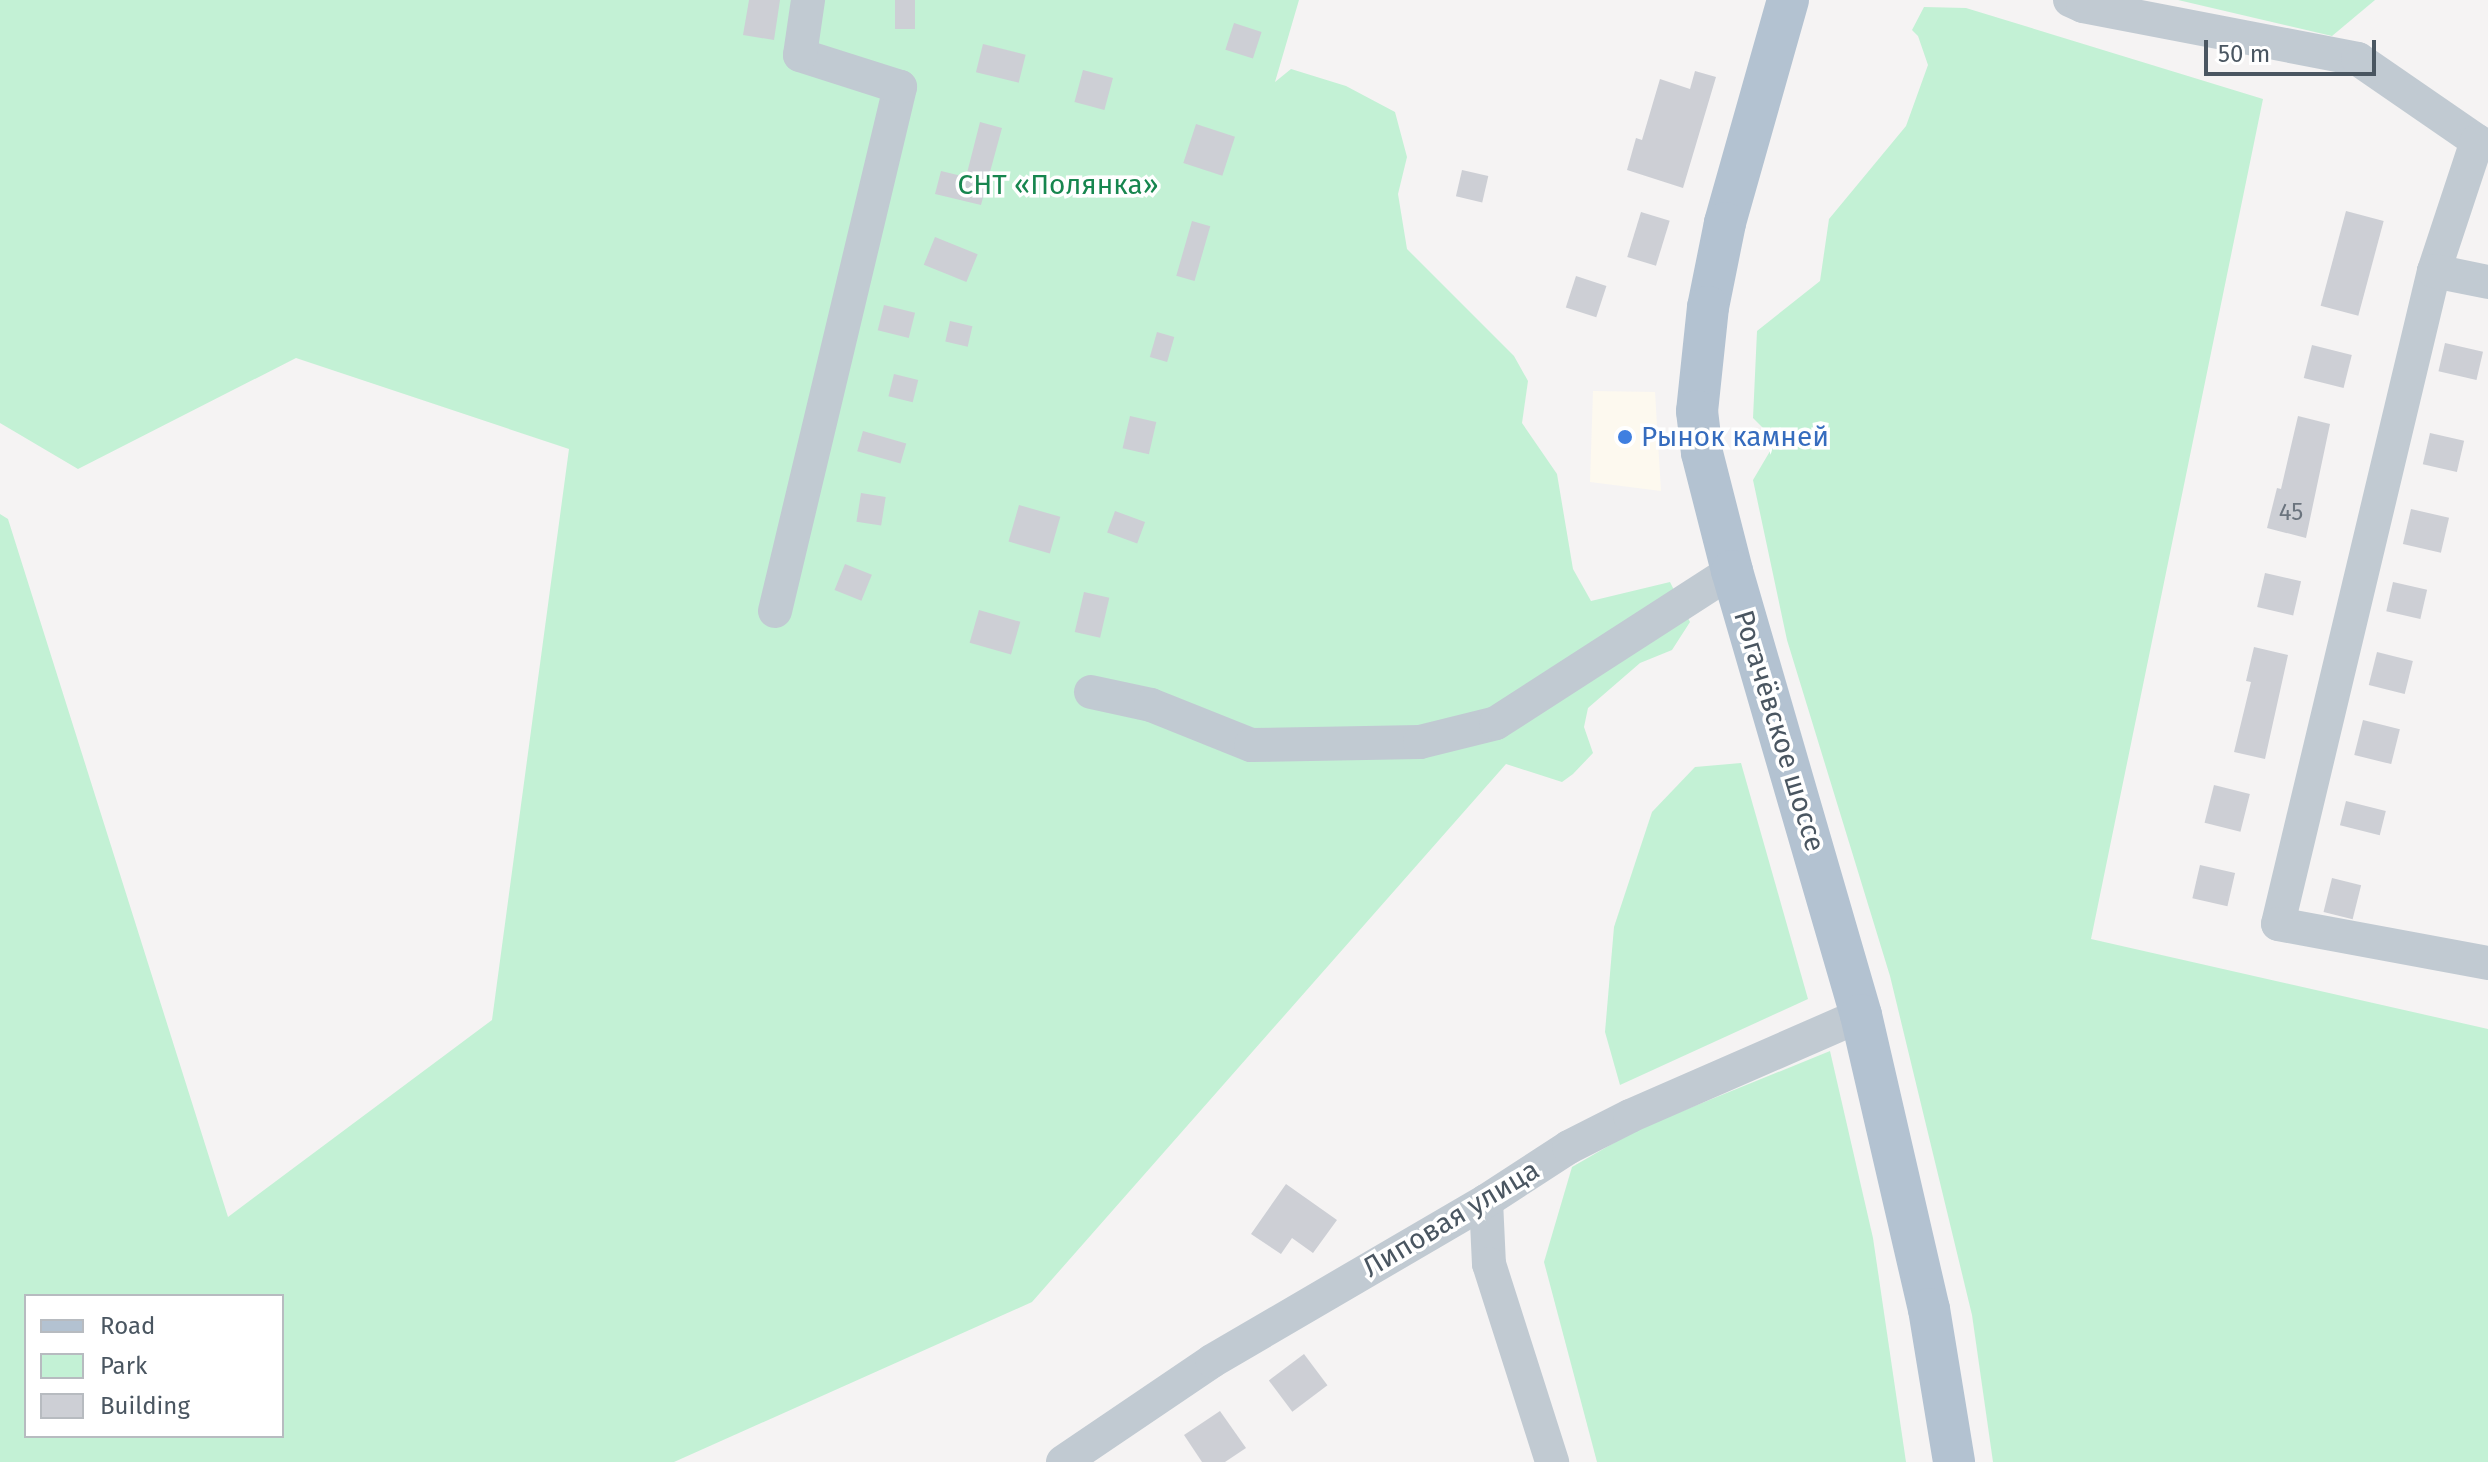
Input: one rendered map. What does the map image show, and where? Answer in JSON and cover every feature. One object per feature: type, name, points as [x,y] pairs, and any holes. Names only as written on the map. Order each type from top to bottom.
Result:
[{"type":"main road","name":"Рогачёвское шоссе","points":[[1788,0],[1725,223],[1700,366],[1697,411],[1702,453],[1732,571],[1861,1015],[1929,1309],[1954,1462]]},
{"type":"street","points":[[775,611],[900,87],[800,55],[808,0]]},
{"type":"street","points":[[2070,0],[2083,6],[2358,59],[2477,141],[2434,271],[2278,924],[2488,963]]},
{"type":"street","points":[[2434,271],[2488,282]]},
{"type":"street","points":[[1091,692],[1151,705],[1251,745],[1420,742],[1496,723],[1732,571]]},
{"type":"street","name":"Липовая улица","points":[[1063,1462],[1212,1361],[1486,1201],[1569,1147],[1630,1116],[1861,1015]]},
{"type":"street","points":[[1486,1201],[1489,1264],[1552,1462]]},
{"type":"shaded area","name":"Рынок камней","points":[[1593,391],[1655,392],[1661,491],[1590,482]]},
{"type":"green space","name":"СНТ «Полянка»","points":[[0,0],[1299,0],[1275,82],[1291,69],[1346,86],[1395,112],[1407,157],[1398,194],[1407,249],[1514,356],[1528,381],[1522,423],[1557,474],[1573,569],[1591,601],[1670,582],[1690,622],[1672,650],[1640,663],[1588,708],[1584,727],[1593,753],[1573,774],[1562,782],[1506,764],[1032,1302],[674,1462],[0,1462],[0,514],[8,519],[228,1217],[492,1020],[569,449],[296,358],[78,469],[0,423]]},
{"type":"green space","points":[[2178,0],[2375,0],[2332,36]]},
{"type":"green space","points":[[1924,7],[1966,8],[2263,99],[2091,939],[2488,1029],[2488,1462],[1993,1462],[1972,1315],[1890,976],[1787,640],[1753,480],[1776,441],[1753,418],[1757,331],[1820,281],[1829,219],[1906,126],[1928,65],[1918,36],[1912,30]]},
{"type":"green space","points":[[1741,763],[1808,999],[1620,1085],[1605,1032],[1614,927],[1652,812],[1695,767]]},
{"type":"green space","points":[[1830,1051],[1873,1238],[1906,1462],[1597,1462],[1544,1262],[1572,1167],[1638,1129]]},
{"type":"building","points":[[749,0],[780,0],[774,40],[743,35]]},
{"type":"building","points":[[895,0],[915,0],[915,29],[895,29]]},
{"type":"building","points":[[1234,23],[1262,32],[1253,59],[1225,50]]},
{"type":"building","points":[[983,44],[1026,55],[1019,83],[976,72]]},
{"type":"building","points":[[1083,70],[1113,78],[1104,110],[1074,102]]},
{"type":"building","points":[[1695,71],[1716,77],[1683,188],[1627,170],[1636,138],[1642,140],[1660,79],[1690,89]]},
{"type":"building","points":[[980,122],[1002,128],[981,205],[935,194],[941,171],[966,177]]},
{"type":"building","points":[[1196,124],[1235,137],[1222,176],[1183,163]]},
{"type":"building","points":[[1462,170],[1488,176],[1482,202],[1456,196]]},
{"type":"building","points":[[2346,211],[2384,221],[2358,316],[2321,306]]},
{"type":"building","points":[[1641,212],[1670,221],[1656,266],[1627,257]]},
{"type":"building","points":[[1192,221],[1210,226],[1195,281],[1176,276]]},
{"type":"building","points":[[935,237],[978,254],[966,282],[924,265]]},
{"type":"building","points":[[1576,276],[1606,286],[1596,317],[1566,307]]},
{"type":"building","points":[[884,305],[915,313],[909,338],[878,330]]},
{"type":"building","points":[[950,321],[972,326],[968,347],[945,341]]},
{"type":"building","points":[[1157,332],[1174,337],[1167,362],[1150,357]]},
{"type":"building","points":[[2445,343],[2483,352],[2476,380],[2438,371]]},
{"type":"building","points":[[2312,345],[2352,355],[2344,388],[2304,378]]},
{"type":"building","points":[[894,374],[918,380],[913,402],[888,396]]},
{"type":"building","points":[[1130,416],[1156,422],[1149,454],[1123,448]]},
{"type":"building","points":[[2298,416],[2330,424],[2306,538],[2267,528],[2277,488],[2281,489]]},
{"type":"building","points":[[863,431],[906,443],[900,464],[857,451]]},
{"type":"building","points":[[2430,433],[2464,441],[2457,472],[2423,464]]},
{"type":"building","points":[[861,493],[886,497],[881,526],[856,522]]},
{"type":"building","points":[[1019,505],[1060,517],[1050,553],[1009,542]]},
{"type":"building","points":[[2411,509],[2449,518],[2441,553],[2403,544]]},
{"type":"building","points":[[1115,511],[1145,522],[1137,544],[1107,533]]},
{"type":"building","points":[[845,564],[872,575],[861,601],[835,590]]},
{"type":"building","points":[[2265,573],[2301,581],[2293,615],[2257,607]]},
{"type":"building","points":[[2393,582],[2427,590],[2420,619],[2386,611]]},
{"type":"building","points":[[1084,592],[1109,598],[1100,638],[1075,632]]},
{"type":"building","points":[[979,610],[1020,622],[1011,655],[970,643]]},
{"type":"building","points":[[2254,647],[2288,655],[2265,759],[2234,752],[2251,682],[2246,681]]},
{"type":"building","points":[[2377,652],[2413,661],[2405,694],[2369,685]]},
{"type":"building","points":[[2363,720],[2400,729],[2391,764],[2354,755]]},
{"type":"building","points":[[2214,785],[2250,794],[2240,832],[2205,823]]},
{"type":"building","points":[[2346,801],[2386,811],[2380,835],[2340,825]]},
{"type":"building","points":[[2200,865],[2235,873],[2227,906],[2192,898]]},
{"type":"building","points":[[2332,878],[2361,885],[2353,919],[2324,912]]},
{"type":"building","points":[[1286,1184],[1337,1220],[1313,1253],[1292,1238],[1281,1254],[1251,1234]]},
{"type":"building","points":[[1304,1354],[1327,1385],[1292,1412],[1269,1380]]},
{"type":"building","points":[[1220,1411],[1246,1448],[1225,1462],[1202,1462],[1184,1435]]},
{"type":"place","name":"Рынок камней","points":[[1625,437]]}]
